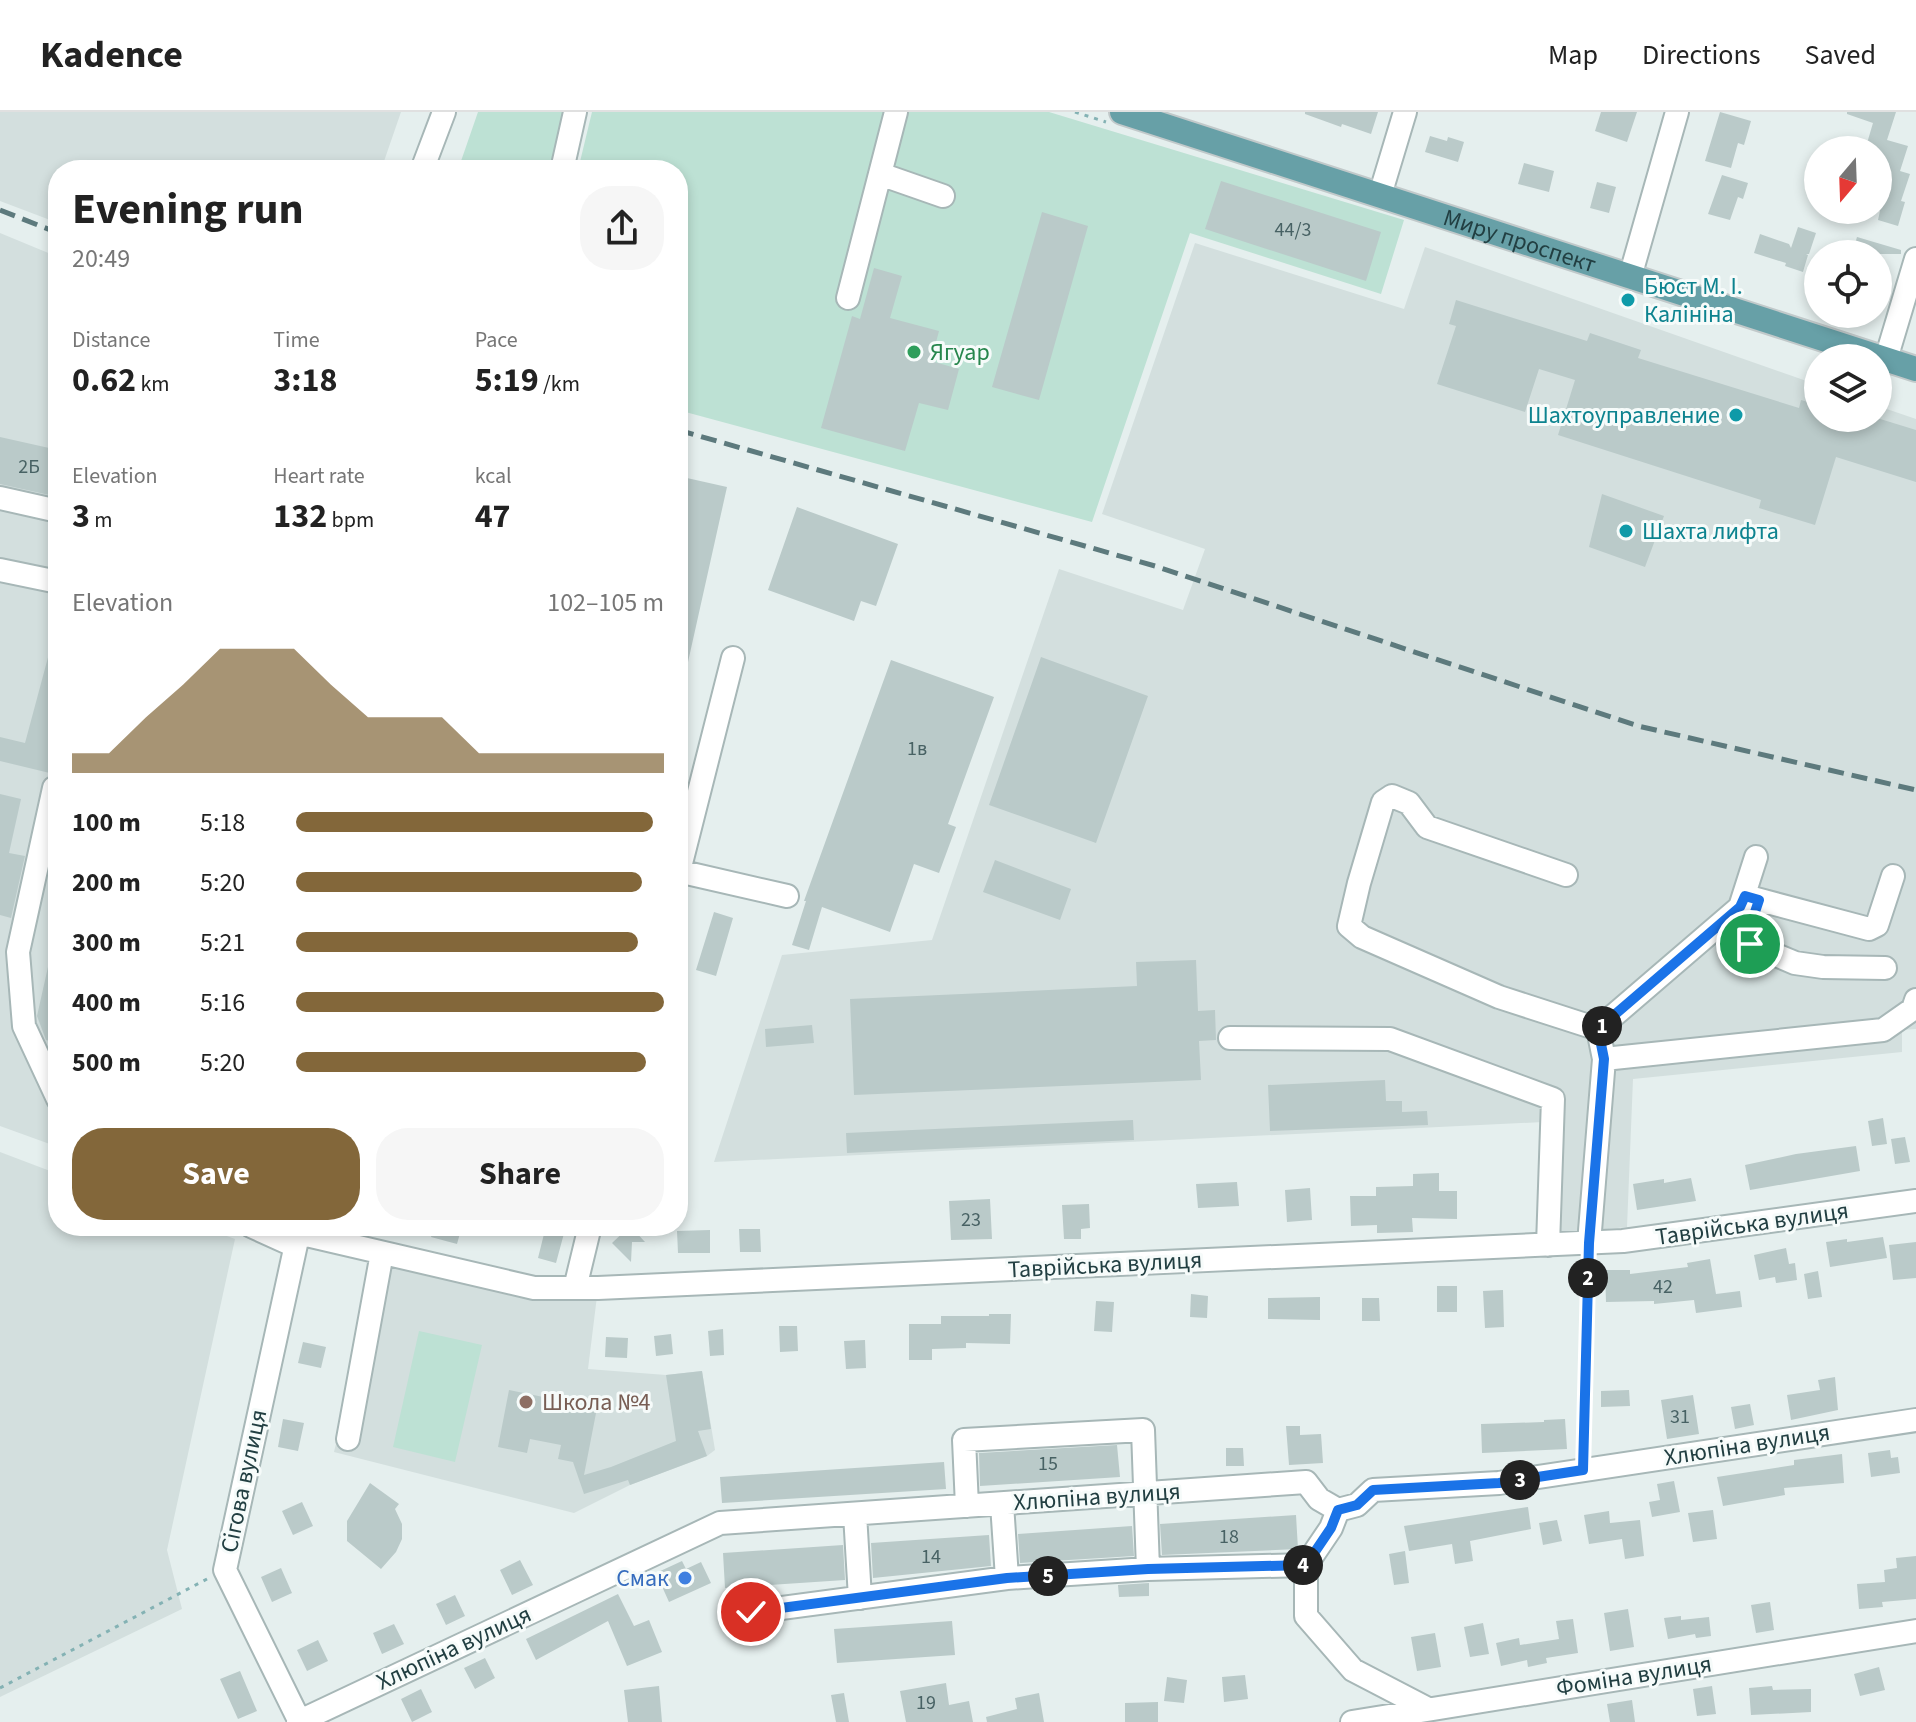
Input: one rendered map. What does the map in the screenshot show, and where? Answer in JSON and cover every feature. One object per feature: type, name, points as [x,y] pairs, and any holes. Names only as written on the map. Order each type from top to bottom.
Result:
[{"type":"main road","name":"Миру проспект","points":[[1122,112],[1176,120],[1380,195],[1839,344]]},
{"type":"main road","name":"Миру проспект","points":[[1892,361],[1916,369]]},
{"type":"street","points":[[426,160],[444,112]]},
{"type":"street","points":[[564,160],[575,112]]},
{"type":"street","points":[[848,298],[896,112]]},
{"type":"street","points":[[1380,195],[1405,112]]},
{"type":"street","points":[[1630,277],[1677,112]]},
{"type":"street","points":[[880,174],[943,196]]},
{"type":"street","points":[[1890,344],[1916,259]]},
{"type":"street","points":[[0,498],[48,509]]},
{"type":"street","points":[[0,570],[48,580]]},
{"type":"street","points":[[688,833],[733,658]]},
{"type":"street","points":[[1566,875],[1427,827],[1409,803],[1392,796],[1383,802],[1349,926],[1362,937],[1499,997],[1598,1029]]},
{"type":"street","points":[[48,815],[18,952],[24,1026],[48,1078]]},
{"type":"street","points":[[1756,857],[1746,939],[1750,944],[1795,963],[1823,967],[1885,968]]},
{"type":"street","points":[[688,874],[787,896]]},
{"type":"street","points":[[1752,898],[1869,929],[1877,925],[1893,876]]},
{"type":"street","points":[[1598,1029],[1752,898]]},
{"type":"street","points":[[1604,1059],[1883,1030],[1913,1009],[1916,1000]]},
{"type":"street","points":[[1589,1243],[1604,1059],[1598,1029]]},
{"type":"street","points":[[1230,1038],[1390,1039],[1553,1099],[1548,1245]]},
{"type":"street","name":"Таврійська вулиця","points":[[303,1236],[534,1288],[575,1288],[1623,1241],[1916,1201]]},
{"type":"street","name":"Сігова вулиця","points":[[298,1236],[225,1570],[299,1722]]},
{"type":"street","points":[[575,1288],[588,1236]]},
{"type":"street","points":[[348,1439],[382,1253]]},
{"type":"street","name":"Хлюпіна вулиця","points":[[299,1722],[720,1523],[1306,1482],[1319,1499],[1338,1510],[1357,1505],[1373,1490],[1499,1483],[1916,1420]]},
{"type":"street","points":[[967,1506],[964,1440],[1143,1430],[1148,1569]]},
{"type":"street","points":[[1002,1504],[1007,1578]]},
{"type":"street","points":[[1338,1510],[1331,1528],[1306,1565],[1306,1616],[1353,1670],[1428,1709]]},
{"type":"street","points":[[855,1514],[860,1598]]},
{"type":"street","points":[[751,1612],[1007,1578],[1148,1569],[1306,1565]]},
{"type":"street","name":"Фоміна вулиця","points":[[1352,1722],[1916,1631]]},
{"type":"path","points":[[1583,1470],[1589,1243]]},
{"type":"path","points":[[0,1688],[225,1570]]},
{"type":"shaded area","points":[[0,112],[401,112],[384,160],[48,160],[48,219],[0,201]]},
{"type":"shaded area","points":[[0,233],[48,253],[48,1143],[0,1126]]},
{"type":"shaded area","points":[[1195,243],[1404,309],[1425,247],[1804,380],[1804,432],[1892,432],[1892,411],[1916,419],[1916,1029],[1902,1030],[1902,1052],[1633,1079],[1627,1227],[1557,1234],[1563,1121],[714,1162],[782,955],[932,940],[1059,569],[1183,610],[1205,549],[1102,514]]},
{"type":"shaded area","points":[[0,1152],[48,1170],[48,1236],[227,1236],[235,1239],[167,1550],[182,1609],[0,1697]]},
{"type":"shaded area","name":"Школа №4","points":[[382,1253],[598,1288],[588,1369],[666,1375],[702,1371],[715,1450],[707,1456],[630,1485],[574,1513],[334,1452]]},
{"type":"green space","points":[[478,112],[575,112],[566,153],[559,160],[461,160]]},
{"type":"green space","name":"Ягуар","points":[[592,112],[1049,112],[1404,220],[1381,294],[1190,233],[1092,522],[688,413],[688,160],[580,160]]},
{"type":"green space","points":[[419,1331],[482,1345],[455,1462],[393,1447]]},
{"type":"building","points":[[1305,112],[1378,112],[1371,134],[1342,124],[1341,127]]},
{"type":"building","points":[[1601,112],[1637,112],[1627,142],[1595,131]]},
{"type":"building","points":[[1720,112],[1751,121],[1744,145],[1738,143],[1731,168],[1705,161]]},
{"type":"building","points":[[1896,112],[1888,136],[1869,136],[1873,123],[1847,114]]},
{"type":"building","points":[[1430,136],[1464,142],[1458,162],[1425,152]]},
{"type":"building","points":[[1892,141],[1908,146],[1900,171],[1910,174],[1901,201],[1905,202],[1898,226],[1891,224]]},
{"type":"building","points":[[1524,163],[1554,171],[1549,192],[1518,184]]},
{"type":"building","points":[[1722,175],[1748,183],[1743,199],[1738,197],[1730,220],[1708,214]]},
{"type":"building","points":[[1221,181],[1381,232],[1366,281],[1205,229]]},
{"type":"building","points":[[1597,182],[1616,187],[1609,213],[1590,208]]},
{"type":"building","points":[[1042,212],[1088,226],[1039,400],[992,387]]},
{"type":"building","points":[[1798,227],[1816,233],[1814,240],[1804,240],[1803,272],[1754,253],[1760,234],[1789,244],[1791,248]]},
{"type":"building","points":[[1892,247],[1901,250],[1901,254],[1892,254]]},
{"type":"building","points":[[874,268],[902,276],[890,318],[939,331],[931,361],[959,369],[948,410],[919,403],[905,451],[821,428],[852,316],[860,319]]},
{"type":"building","name":"Шахтоуправление","points":[[1456,300],[1587,341],[1590,333],[1641,350],[1638,358],[1799,408],[1801,400],[1804,401],[1804,432],[1892,432],[1892,423],[1916,430],[1916,482],[1836,457],[1815,525],[1759,508],[1761,500],[1558,435],[1575,380],[1539,369],[1525,412],[1437,384],[1456,326],[1449,324]]},
{"type":"building","points":[[0,437],[48,448],[48,495],[0,484]]},
{"type":"building","points":[[688,478],[727,487],[688,662]]},
{"type":"building","name":"Шахта лифта","points":[[1602,494],[1664,516],[1645,567],[1589,547]]},
{"type":"building","points":[[797,507],[898,544],[876,606],[861,601],[854,621],[768,590]]},
{"type":"building","points":[[48,657],[48,773],[0,761],[0,737],[25,743]]},
{"type":"building","points":[[1041,657],[1148,696],[1096,843],[989,805]]},
{"type":"building","points":[[891,660],[994,697],[948,824],[956,827],[939,873],[914,864],[890,932],[822,907],[809,950],[792,945],[804,901]]},
{"type":"building","points":[[0,794],[21,799],[9,853],[25,856],[11,918],[0,915]]},
{"type":"building","points":[[995,860],[1071,889],[1060,920],[983,892]]},
{"type":"building","points":[[714,912],[733,918],[716,976],[696,970]]},
{"type":"building","points":[[1196,960],[1198,1011],[1215,1010],[1216,1040],[1199,1041],[1201,1080],[854,1095],[850,999],[1137,986],[1136,962]]},
{"type":"building","points":[[48,967],[48,1040],[37,1016]]},
{"type":"building","points":[[812,1025],[814,1043],[766,1047],[765,1029]]},
{"type":"building","points":[[1385,1080],[1386,1101],[1402,1101],[1402,1112],[1427,1111],[1428,1125],[1270,1131],[1268,1085]]},
{"type":"building","points":[[1883,1118],[1887,1144],[1872,1146],[1868,1121]]},
{"type":"building","points":[[1133,1120],[1134,1140],[847,1153],[846,1133]]},
{"type":"building","points":[[1905,1137],[1910,1162],[1895,1164],[1891,1139]]},
{"type":"building","points":[[1856,1146],[1860,1171],[1750,1190],[1745,1165]]},
{"type":"building","points":[[1439,1173],[1439,1191],[1457,1191],[1457,1219],[1412,1218],[1413,1232],[1377,1233],[1377,1225],[1351,1226],[1350,1196],[1376,1196],[1376,1187],[1413,1186],[1413,1174]]},
{"type":"building","points":[[1691,1178],[1696,1201],[1637,1210],[1633,1184]]},
{"type":"building","points":[[1237,1182],[1239,1206],[1198,1208],[1196,1184]]},
{"type":"building","points":[[1310,1188],[1312,1220],[1287,1222],[1285,1190]]},
{"type":"building","points":[[990,1199],[992,1239],[951,1240],[949,1201]]},
{"type":"building","points":[[1089,1204],[1090,1228],[1081,1229],[1081,1239],[1064,1239],[1062,1205]]},
{"type":"building","points":[[739,1229],[760,1229],[761,1252],[740,1252]]},
{"type":"building","points":[[710,1230],[710,1253],[678,1253],[677,1236],[688,1236],[688,1231]]},
{"type":"building","points":[[431,1236],[459,1236],[457,1244]]},
{"type":"building","points":[[544,1236],[563,1236],[556,1263],[538,1258]]},
{"type":"building","points":[[619,1236],[639,1236],[645,1242],[632,1242],[631,1262],[612,1243]]},
{"type":"building","points":[[1883,1237],[1887,1258],[1830,1267],[1826,1242]]},
{"type":"building","points":[[1916,1242],[1916,1278],[1893,1280],[1889,1245]]},
{"type":"building","points":[[1786,1248],[1789,1264],[1795,1263],[1797,1280],[1776,1283],[1775,1277],[1759,1280],[1754,1255]]},
{"type":"building","points":[[1710,1259],[1716,1294],[1740,1291],[1742,1307],[1696,1313],[1694,1300],[1654,1304],[1654,1301],[1606,1302],[1605,1270],[1630,1270],[1630,1274],[1688,1267],[1687,1263]]},
{"type":"building","points":[[1818,1271],[1822,1297],[1808,1299],[1804,1274]]},
{"type":"building","points":[[1437,1286],[1457,1286],[1457,1312],[1437,1312]]},
{"type":"building","points":[[1503,1290],[1504,1327],[1485,1328],[1483,1291]]},
{"type":"building","points":[[1191,1294],[1208,1296],[1207,1318],[1190,1317]]},
{"type":"building","points":[[1320,1297],[1320,1320],[1268,1319],[1268,1298]]},
{"type":"building","points":[[1362,1298],[1379,1298],[1380,1321],[1362,1321]]},
{"type":"building","points":[[1096,1301],[1114,1302],[1112,1332],[1094,1331]]},
{"type":"building","points":[[1011,1314],[1010,1344],[966,1343],[966,1348],[932,1349],[932,1360],[909,1360],[909,1324],[941,1324],[941,1316]]},
{"type":"building","points":[[779,1326],[797,1326],[798,1351],[780,1352]]},
{"type":"building","points":[[723,1329],[724,1355],[710,1356],[708,1331]]},
{"type":"building","points":[[671,1334],[673,1354],[656,1356],[654,1336]]},
{"type":"building","points":[[606,1337],[628,1338],[627,1358],[605,1357]]},
{"type":"building","points":[[865,1340],[866,1368],[846,1369],[844,1341]]},
{"type":"building","points":[[303,1342],[326,1347],[321,1368],[298,1363]]},
{"type":"building","points":[[702,1371],[711,1429],[698,1431],[707,1456],[630,1485],[628,1480],[584,1494],[573,1462],[558,1459],[561,1445],[530,1439],[527,1453],[498,1447],[509,1390],[597,1408],[584,1475],[611,1467],[676,1441],[666,1375]]},
{"type":"building","points":[[1835,1377],[1838,1410],[1791,1420],[1787,1395],[1820,1390],[1818,1380]]},
{"type":"building","points":[[1629,1390],[1630,1406],[1601,1407],[1601,1391]]},
{"type":"building","points":[[1693,1395],[1699,1434],[1667,1439],[1661,1400]]},
{"type":"building","points":[[1750,1404],[1754,1425],[1735,1429],[1731,1407]]},
{"type":"building","points":[[283,1419],[304,1423],[298,1451],[278,1447]]},
{"type":"building","points":[[1565,1419],[1567,1449],[1482,1453],[1481,1424]]},
{"type":"building","points":[[1286,1426],[1300,1426],[1300,1435],[1321,1434],[1323,1463],[1289,1465]]},
{"type":"building","points":[[1117,1445],[1120,1477],[980,1486],[979,1453]]},
{"type":"building","points":[[1226,1448],[1243,1448],[1244,1466],[1226,1466]]},
{"type":"building","points":[[1890,1450],[1891,1458],[1898,1457],[1900,1473],[1871,1477],[1868,1453]]},
{"type":"building","points":[[1842,1454],[1844,1483],[1784,1488],[1785,1495],[1723,1506],[1717,1477],[1794,1465],[1794,1460]]},
{"type":"building","points":[[944,1462],[946,1489],[722,1503],[720,1477]]},
{"type":"building","points":[[1674,1481],[1680,1512],[1652,1517],[1649,1502],[1660,1500],[1657,1484]]},
{"type":"building","points":[[370,1483],[399,1504],[395,1509],[402,1524],[402,1539],[396,1552],[381,1569],[347,1541],[347,1521]]},
{"type":"building","points":[[302,1502],[313,1526],[293,1535],[282,1511]]},
{"type":"building","points":[[1528,1507],[1531,1529],[1470,1541],[1473,1561],[1455,1564],[1452,1544],[1409,1551],[1404,1526]]},
{"type":"building","points":[[1713,1510],[1717,1539],[1693,1542],[1688,1513]]},
{"type":"building","points":[[1609,1511],[1610,1523],[1640,1520],[1644,1556],[1625,1559],[1622,1539],[1589,1544],[1584,1515]]},
{"type":"building","points":[[1296,1515],[1298,1549],[1162,1555],[1160,1524]]},
{"type":"building","points":[[1557,1520],[1562,1541],[1543,1545],[1539,1523]]},
{"type":"building","points":[[1132,1526],[1134,1556],[1020,1563],[1018,1534]]},
{"type":"building","points":[[989,1535],[991,1566],[873,1578],[871,1543]]},
{"type":"building","points":[[843,1545],[845,1580],[725,1588],[723,1553]]},
{"type":"building","points":[[1405,1551],[1409,1583],[1394,1585],[1389,1554]]},
{"type":"building","points":[[1916,1556],[1916,1599],[1882,1602],[1883,1607],[1859,1609],[1857,1584],[1885,1582],[1884,1570],[1897,1568],[1896,1558]]},
{"type":"building","points":[[520,1560],[533,1585],[512,1595],[500,1570]]},
{"type":"building","points":[[682,1561],[686,1569],[701,1562],[711,1583],[669,1602],[656,1573]]},
{"type":"building","points":[[281,1568],[292,1593],[272,1602],[261,1577]]},
{"type":"building","points":[[1149,1583],[1149,1596],[1119,1597],[1118,1585]]},
{"type":"building","points":[[618,1594],[634,1626],[649,1620],[662,1652],[627,1666],[608,1621],[536,1660],[526,1639]]},
{"type":"building","points":[[455,1595],[465,1616],[446,1625],[436,1604]]},
{"type":"building","points":[[1770,1602],[1774,1630],[1756,1633],[1751,1605]]},
{"type":"building","points":[[1628,1609],[1634,1647],[1610,1651],[1604,1613]]},
{"type":"building","points":[[1681,1616],[1681,1620],[1709,1617],[1711,1636],[1696,1638],[1695,1634],[1668,1639],[1664,1618]]},
{"type":"building","points":[[1573,1619],[1578,1653],[1546,1658],[1547,1663],[1528,1667],[1527,1660],[1501,1666],[1496,1643],[1519,1638],[1520,1645],[1559,1639],[1556,1621]]},
{"type":"building","points":[[952,1621],[955,1655],[837,1663],[834,1629]]},
{"type":"building","points":[[1483,1623],[1489,1654],[1470,1657],[1464,1627]]},
{"type":"building","points":[[394,1624],[404,1644],[382,1654],[373,1633]]},
{"type":"building","points":[[1435,1633],[1441,1667],[1417,1671],[1411,1637]]},
{"type":"building","points":[[318,1640],[328,1661],[307,1671],[297,1650]]},
{"type":"building","points":[[485,1658],[495,1678],[475,1689],[464,1668]]},
{"type":"building","points":[[1879,1667],[1885,1690],[1860,1696],[1854,1674]]},
{"type":"building","points":[[240,1671],[257,1711],[238,1719],[220,1679]]},
{"type":"building","points":[[1245,1675],[1248,1699],[1224,1702],[1222,1677]]},
{"type":"building","points":[[1167,1677],[1187,1680],[1184,1703],[1164,1701]]},
{"type":"building","points":[[946,1683],[949,1705],[969,1701],[973,1722],[906,1722],[900,1691]]},
{"type":"building","points":[[659,1686],[662,1722],[628,1722],[624,1690]]},
{"type":"building","points":[[1712,1686],[1716,1714],[1697,1716],[1693,1689]]},
{"type":"building","points":[[1772,1686],[1773,1690],[1811,1689],[1811,1712],[1751,1715],[1749,1688]]},
{"type":"building","points":[[421,1689],[432,1712],[412,1722],[401,1699]]},
{"type":"building","points":[[844,1693],[849,1722],[836,1722],[831,1695]]},
{"type":"building","points":[[1039,1693],[1044,1722],[987,1722],[986,1717],[1017,1709],[1015,1698]]},
{"type":"building","points":[[1632,1700],[1635,1722],[1610,1722],[1607,1704]]},
{"type":"building","points":[[1158,1702],[1158,1722],[1125,1722],[1125,1703]]},
{"type":"railway","points":[[0,210],[48,229]]},
{"type":"railway","points":[[688,433],[1155,566],[1638,726],[1916,790]]},
{"type":"place","name":"Бюст М. І. Калініна","points":[[1628,300]]},
{"type":"place","name":"Ягуар","points":[[914,352]]},
{"type":"place","name":"Шахтоуправление","points":[[1736,415]]},
{"type":"place","name":"Шахта лифта","points":[[1626,531]]},
{"type":"place","name":"Школа №4","points":[[526,1402]]},
{"type":"place","name":"Смак","points":[[685,1578]]},
{"type":"route","points":[[751,1612],[1007,1578],[1148,1569],[1306,1565],[1331,1528],[1338,1510],[1357,1505],[1373,1490],[1499,1483],[1583,1470],[1589,1243],[1604,1059],[1598,1029],[1740,907],[1745,896],[1759,900],[1746,939],[1750,944]]}]
